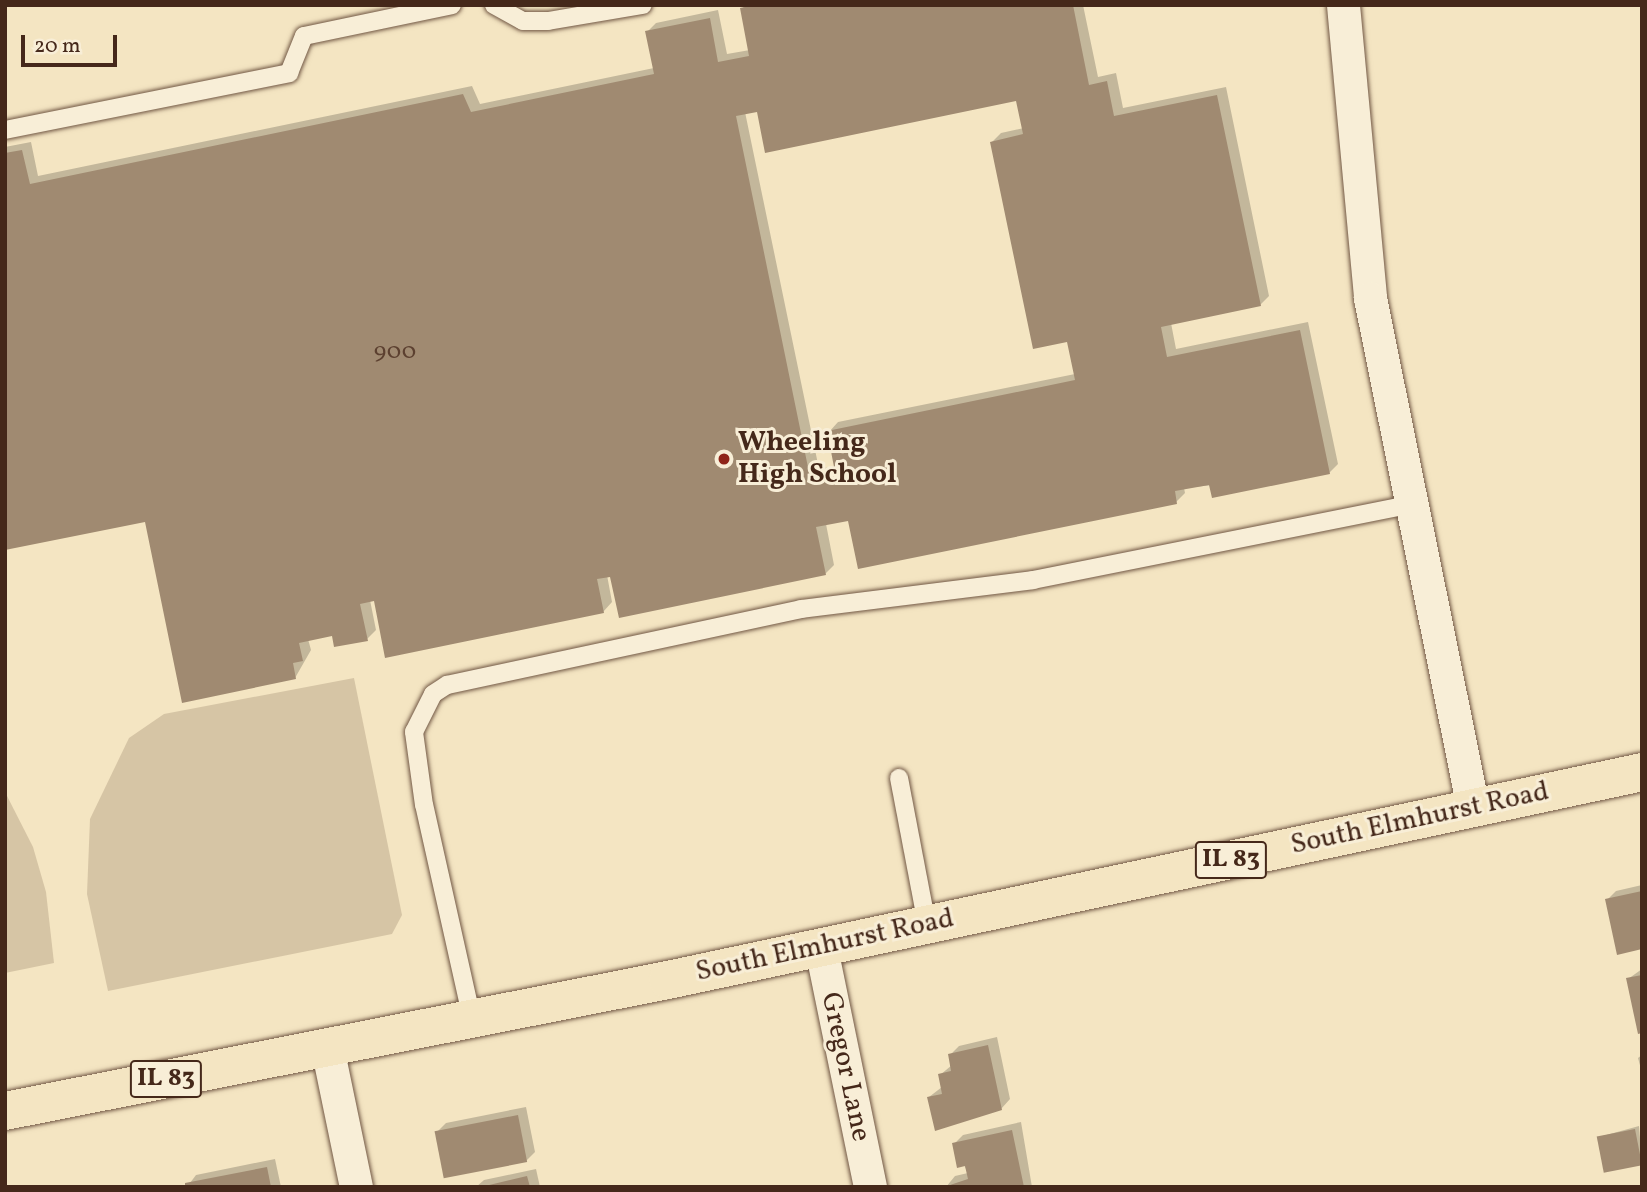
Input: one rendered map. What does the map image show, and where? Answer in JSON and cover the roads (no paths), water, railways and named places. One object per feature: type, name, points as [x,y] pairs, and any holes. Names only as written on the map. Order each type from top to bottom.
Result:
[{"type":"main road","name":"South Elmhurst Road","points":[[5,1111],[821,948],[1642,772]]},
{"type":"street","points":[[1343,5],[1370,298],[1415,504],[1473,808]]},
{"type":"street","name":"Gregor Lane","points":[[821,948],[870,1187]]},
{"type":"street","points":[[327,1047],[356,1187]]},
{"type":"lane","points":[[5,130],[289,73],[304,36],[452,5]]},
{"type":"lane","points":[[494,5],[523,21],[576,20],[643,5]]},
{"type":"lane","points":[[472,1019],[424,804],[414,732],[433,694],[447,685],[801,609],[1033,580],[1415,504]]},
{"type":"lane","points":[[899,778],[927,925]]},
{"type":"place","name":"Wheeling High School","points":[[724,459]]}]
